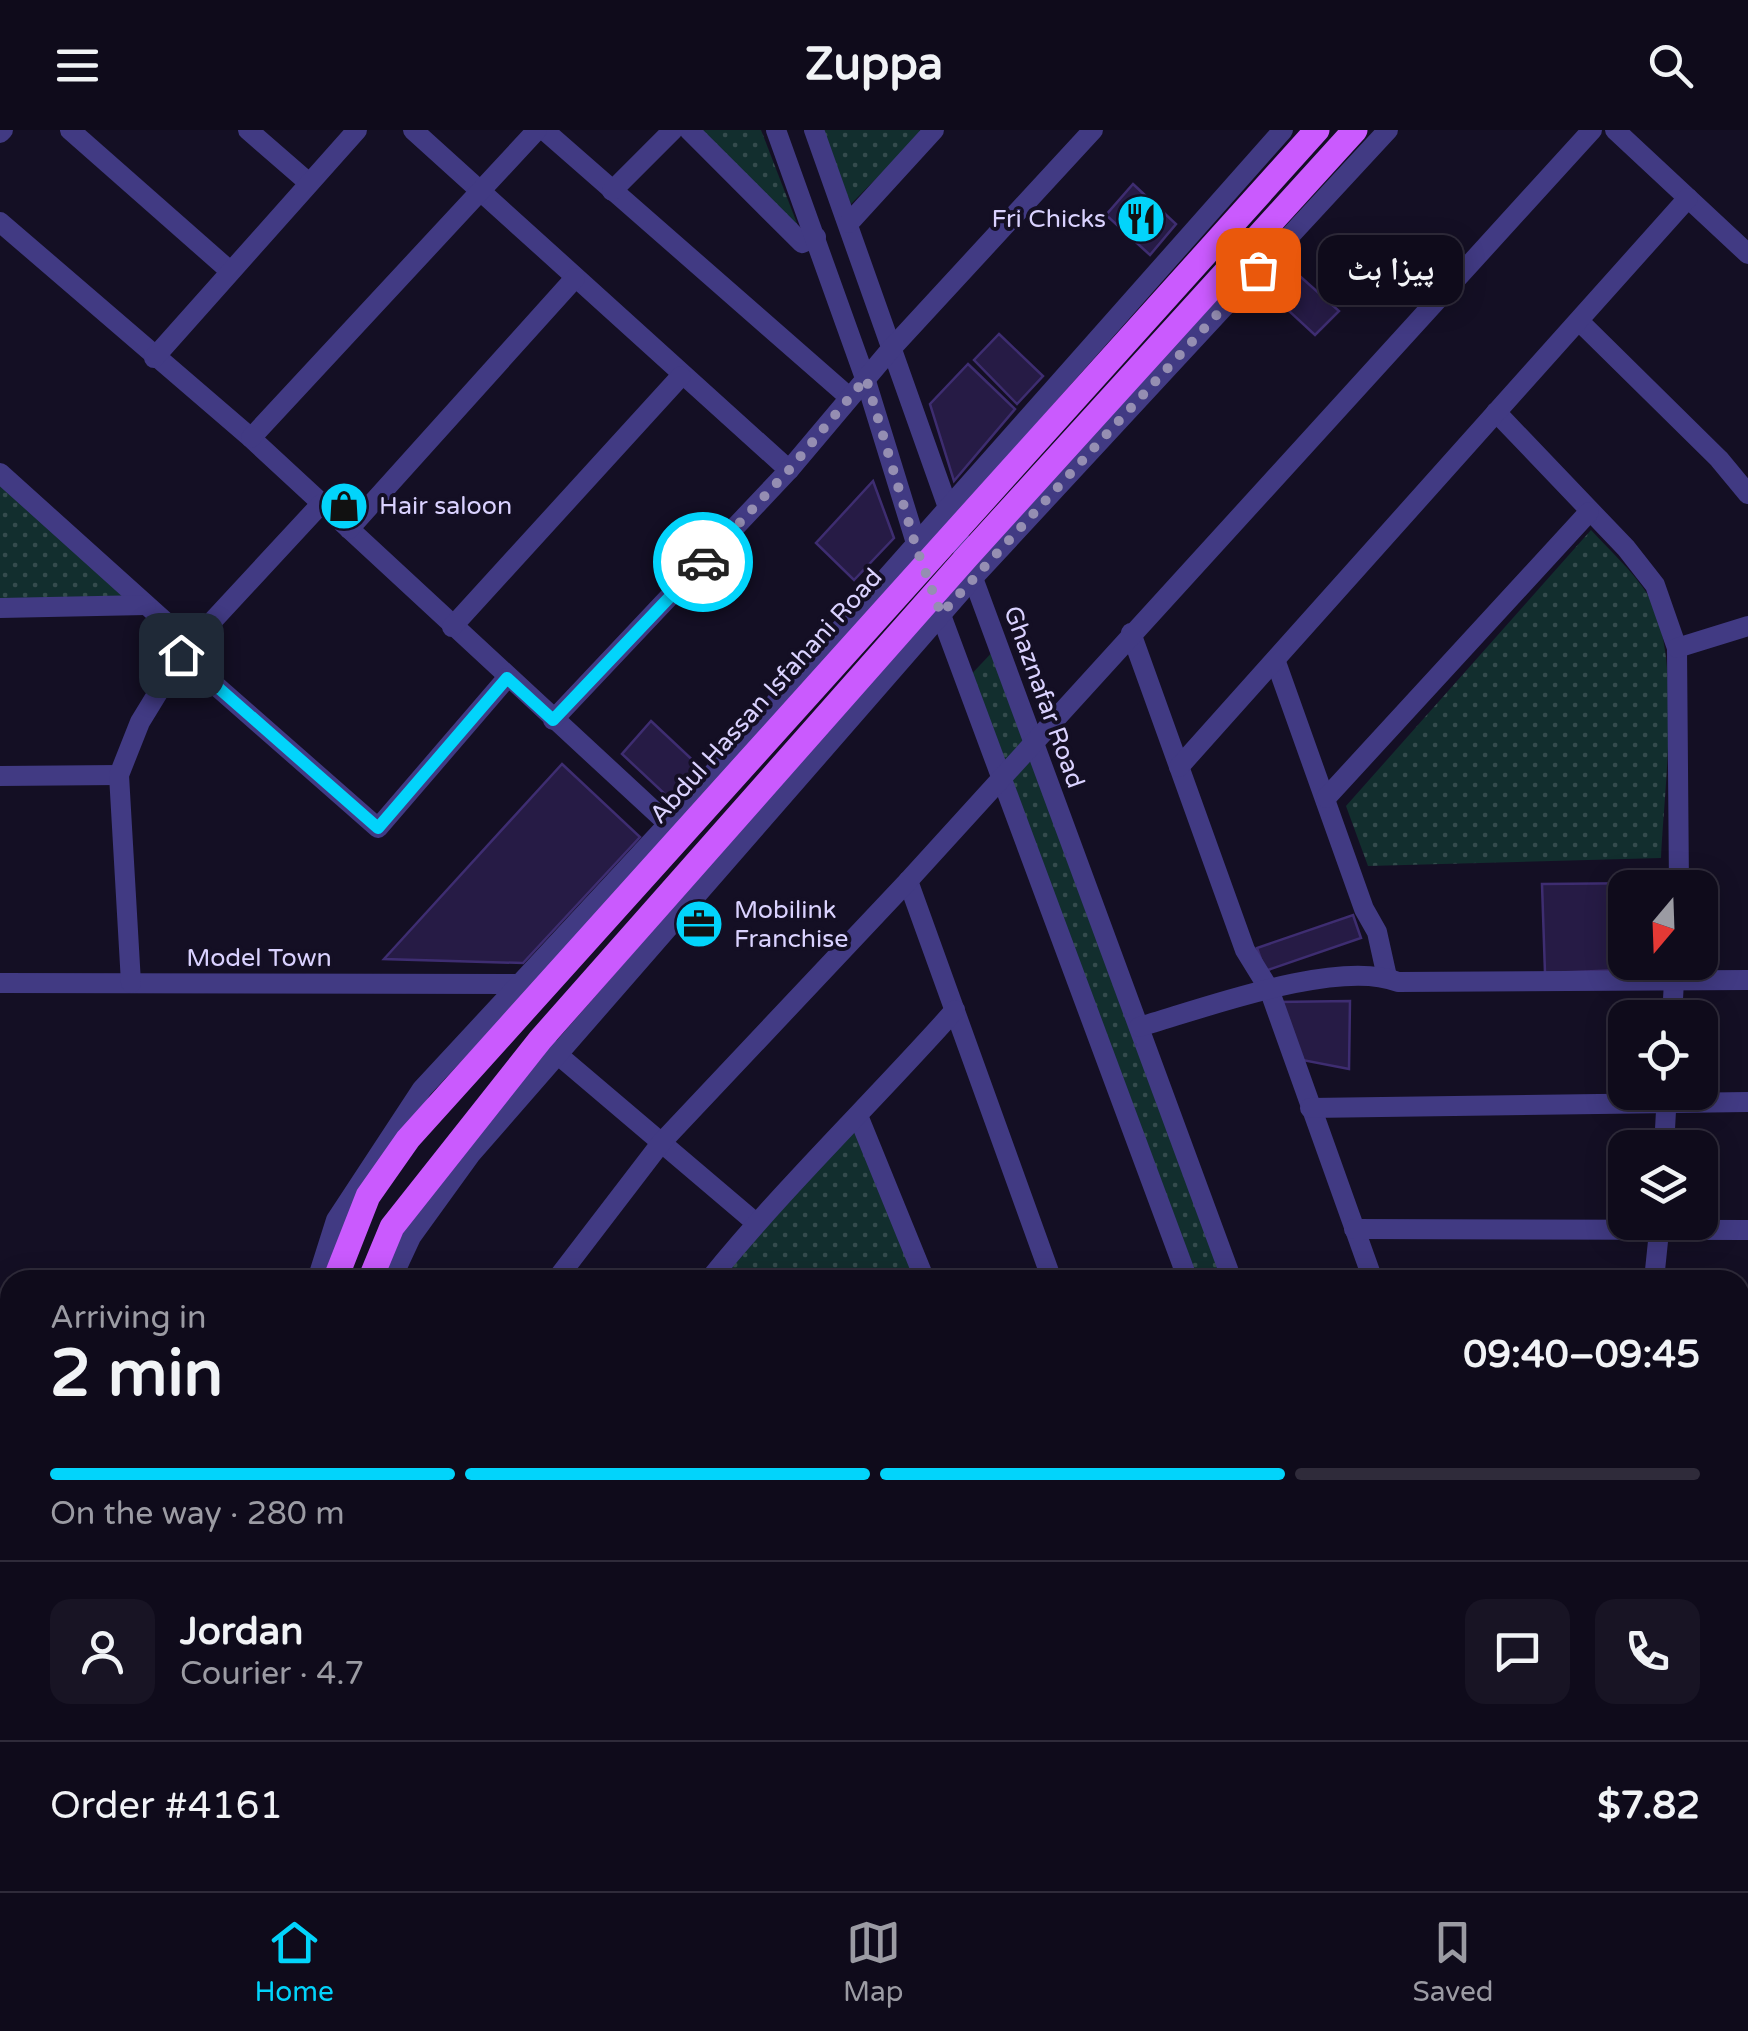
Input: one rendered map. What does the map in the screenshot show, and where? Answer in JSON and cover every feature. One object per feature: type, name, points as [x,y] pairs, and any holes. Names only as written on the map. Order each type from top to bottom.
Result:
[{"type":"main road","name":"Abdul Hassan Isfahani Road","points":[[338,1270],[368,1196],[408,1139],[675,830],[952,519],[1317,130]]},
{"type":"main road","points":[[374,1270],[392,1227],[1355,130]]},
{"type":"street","points":[[70,130],[230,272]]},
{"type":"street","points":[[248,130],[309,183]]},
{"type":"street","points":[[154,358],[356,130]]},
{"type":"street","points":[[413,130],[789,470]]},
{"type":"street","points":[[251,438],[540,130],[849,397]]},
{"type":"street","points":[[612,191],[673,130]]},
{"type":"street","points":[[688,130],[802,243],[816,237]]},
{"type":"street","points":[[776,130],[866,378],[937,604],[1184,1270]]},
{"type":"street","name":"Ghaznafar Road","points":[[814,130],[969,568],[1228,1270]]},
{"type":"street","points":[[553,720],[789,470],[891,349],[1093,130]]},
{"type":"street","points":[[952,519],[1282,130]]},
{"type":"street","points":[[969,568],[1388,130]]},
{"type":"street","points":[[564,1270],[661,1143],[908,881],[1592,130]]},
{"type":"street","points":[[1615,130],[1748,254]]},
{"type":"street","points":[[848,223],[929,132]]},
{"type":"street","points":[[1179,766],[1688,198]]},
{"type":"street","points":[[0,222],[251,438],[675,830],[517,984],[422,1089],[336,1220],[320,1270]]},
{"type":"street","points":[[349,528],[575,278]]},
{"type":"street","points":[[1578,321],[1719,459],[1748,494]]},
{"type":"street","points":[[452,627],[681,376]]},
{"type":"street","points":[[1496,412],[1655,585],[1677,648],[1679,870]]},
{"type":"street","points":[[0,474],[146,605],[185,650],[378,828],[507,678]]},
{"type":"street","points":[[131,983],[119,775],[140,722],[185,650],[321,504]]},
{"type":"street","points":[[1326,798],[1589,512]]},
{"type":"street","points":[[0,608],[146,605]]},
{"type":"street","points":[[1677,648],[1748,626]]},
{"type":"street","points":[[1130,633],[1245,950],[1269,989],[1369,1270]]},
{"type":"street","points":[[1276,662],[1364,909],[1377,932],[1387,977]]},
{"type":"street","points":[[0,776],[119,775]]},
{"type":"street","points":[[908,881],[1048,1270]]},
{"type":"street","points":[[1139,1027],[1269,989],[1370,973],[1398,982],[1608,974]]},
{"type":"street","points":[[1718,977],[1748,980]]},
{"type":"street","name":"Model Town","points":[[0,983],[517,984]]},
{"type":"street","points":[[717,1270],[756,1222],[859,1118],[955,1010]]},
{"type":"street","points":[[396,1270],[410,1236],[549,1047],[756,1222]]},
{"type":"street","points":[[1310,1108],[1608,1098]]},
{"type":"street","points":[[1718,1100],[1748,1102]]},
{"type":"street","points":[[859,1118],[920,1270]]},
{"type":"street","points":[[1354,1229],[1608,1227]]},
{"type":"street","points":[[1718,1229],[1748,1230]]},
{"type":"street","points":[[1655,1270],[1658,1240]]},
{"type":"green space","points":[[699,130],[761,130],[803,239]]},
{"type":"green space","points":[[821,130],[919,130],[922,132],[851,204]]},
{"type":"green space","points":[[0,473],[146,605],[0,608]]},
{"type":"green space","points":[[1591,530],[1642,586],[1659,621],[1669,723],[1661,858],[1368,866],[1346,806]]},
{"type":"green space","points":[[998,646],[1228,1270],[1187,1270],[965,681]]},
{"type":"green space","points":[[859,1118],[921,1270],[718,1270]]},
{"type":"building","name":"Fri Chicks","points":[[1133,184],[1176,224],[1150,255],[1106,215]]},
{"type":"building","points":[[1284,262],[1339,311],[1315,335],[1262,286]]},
{"type":"building","points":[[999,334],[1043,376],[1017,404],[974,360]]},
{"type":"building","points":[[968,364],[1015,409],[954,481],[930,404]]},
{"type":"building","points":[[873,481],[894,538],[854,580],[816,543]]},
{"type":"building","points":[[651,721],[700,767],[669,798],[622,754]]},
{"type":"building","points":[[562,764],[640,837],[523,963],[384,959]]},
{"type":"building","points":[[1608,883],[1608,971],[1545,973],[1542,884]]},
{"type":"building","points":[[1353,915],[1361,938],[1265,971],[1257,948]]},
{"type":"building","points":[[1350,1001],[1349,1069],[1297,1059],[1277,1002]]},
{"type":"way so far","points":[[703,562],[789,470],[866,378],[916,547],[941,614],[1258,270]]},
{"type":"place","name":"Fri Chicks","points":[[1141,219]]},
{"type":"place","name":"پیزا ہٹ","points":[[1258,270]]},
{"type":"place","name":"Hair saloon","points":[[344,506]]},
{"type":"place","name":"Mobilink Franchise","points":[[699,924]]},
{"type":"route","points":[[181,655],[378,828],[507,678],[553,720],[703,562]]}]
